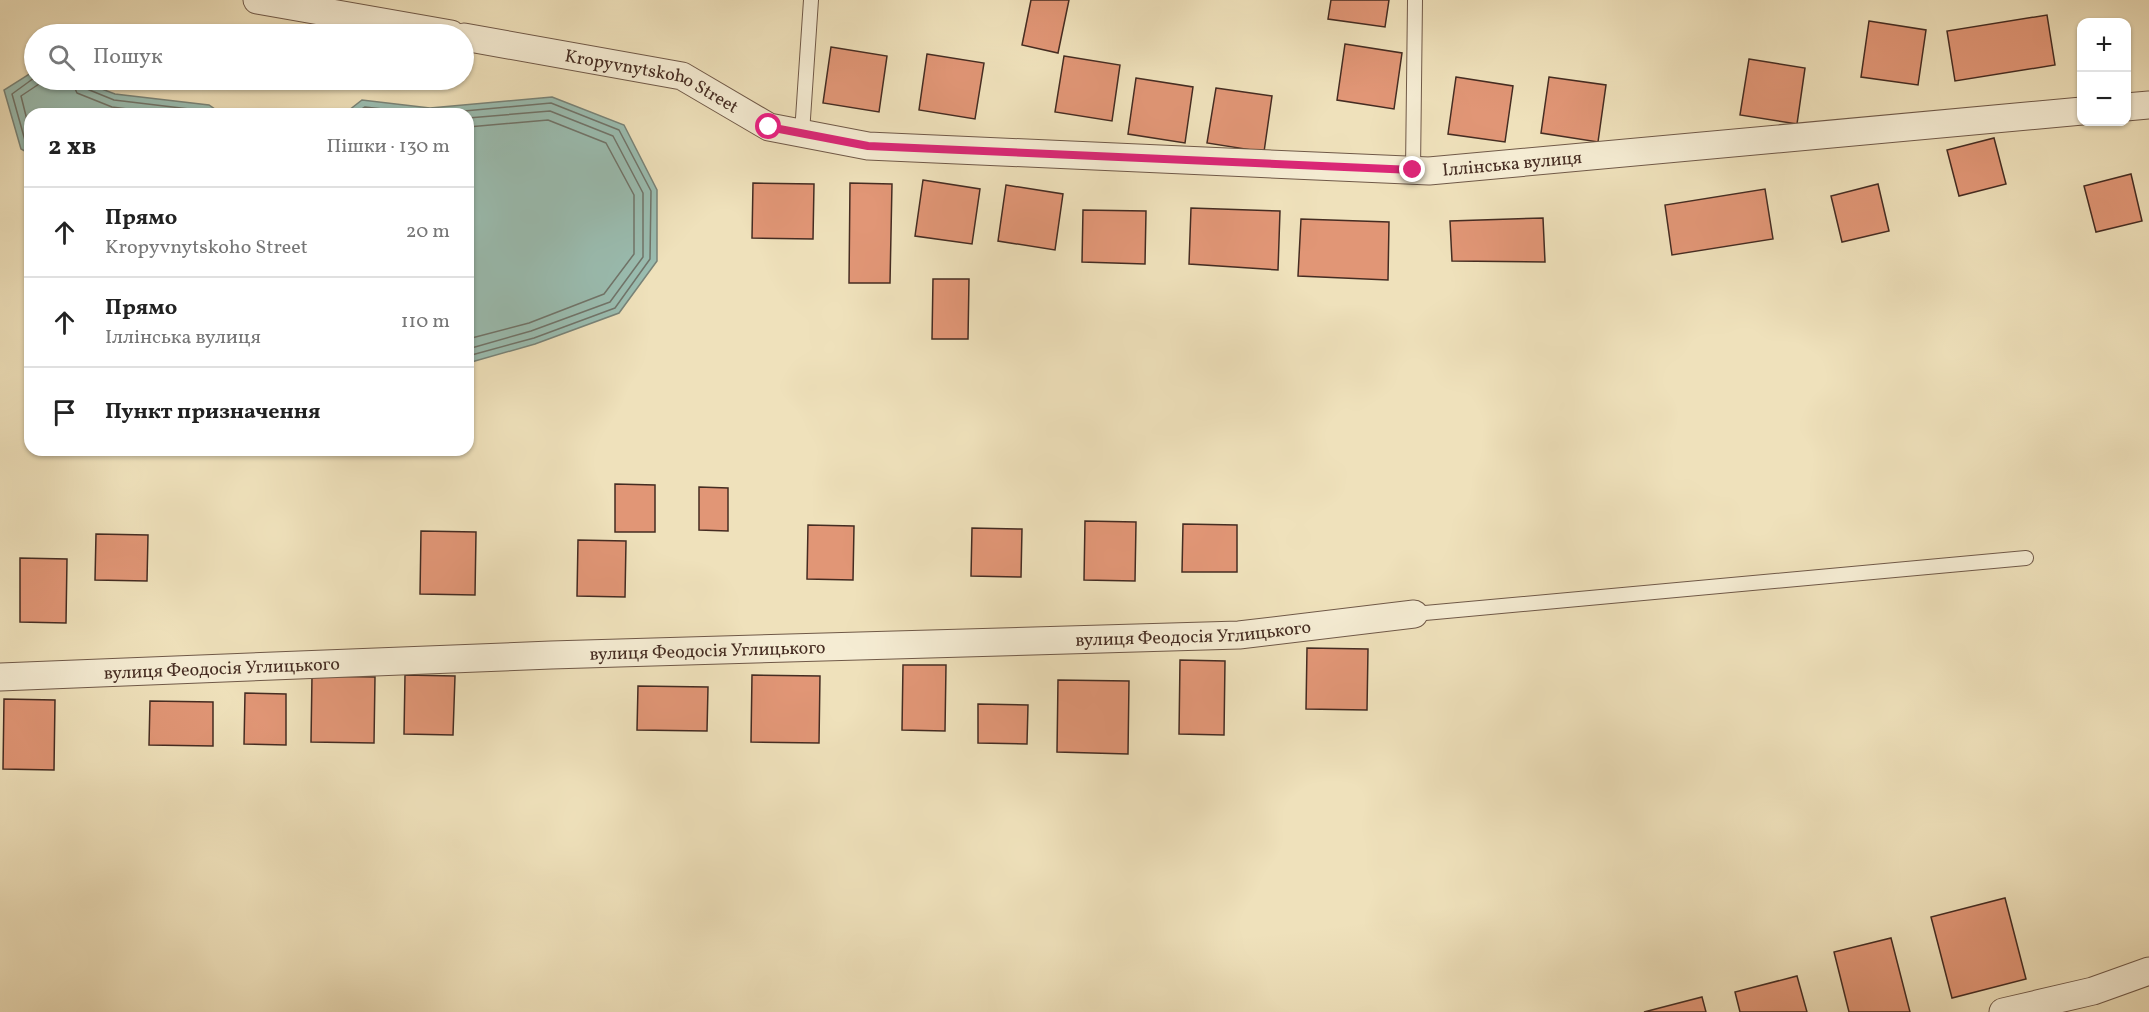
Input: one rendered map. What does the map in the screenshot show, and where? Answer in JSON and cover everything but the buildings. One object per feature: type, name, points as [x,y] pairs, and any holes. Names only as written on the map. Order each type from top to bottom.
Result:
[{"type":"street","points":[[257,0],[394,24]]},
{"type":"street","name":"Kropyvnytskoho Street","points":[[474,39],[682,76],[769,127],[868,146]]},
{"type":"street","points":[[2131,107],[2149,105]]},
{"type":"street","name":"Іллінська вулиця","points":[[868,146],[1413,170],[1464,168],[2077,111]]},
{"type":"street","name":"вулиця Феодосія Углицького","points":[[0,677],[563,655],[1239,635],[1414,614]]},
{"type":"street","points":[[2003,1012],[2092,991],[2149,971]]},
{"type":"lane","points":[[802,133],[811,0]]},
{"type":"lane","points":[[1413,170],[1414,0]]},
{"type":"lane","points":[[1414,614],[2026,558]]},
{"type":"water","points":[[24,77],[24,90],[104,90],[115,94],[209,105],[213,108],[24,108],[24,151],[21,149],[4,90]]},
{"type":"water","points":[[552,97],[624,125],[657,190],[657,261],[619,313],[535,344],[474,361],[474,108],[430,108]]},
{"type":"water","points":[[362,100],[430,108],[352,108]]},
{"type":"route","points":[[769,127],[868,146],[1413,170]]}]
